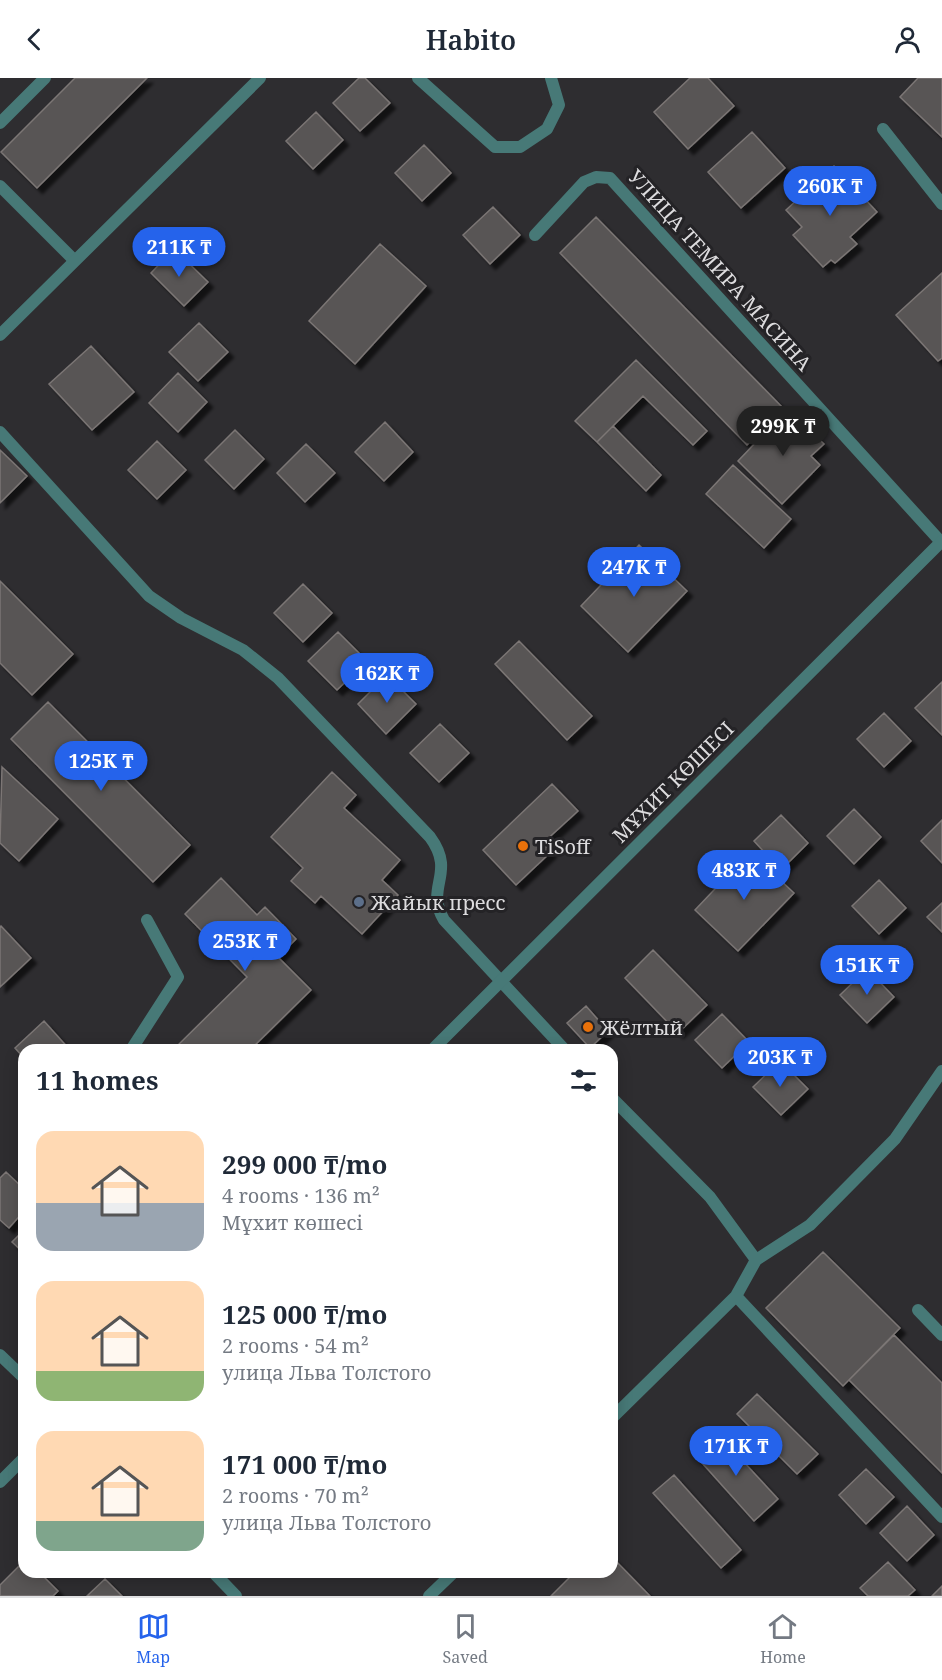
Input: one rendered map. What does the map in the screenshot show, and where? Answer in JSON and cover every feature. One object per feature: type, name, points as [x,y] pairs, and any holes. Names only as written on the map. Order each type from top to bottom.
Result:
[{"type":"street","points":[[0,123],[45,78]]},
{"type":"street","points":[[0,335],[260,78]]},
{"type":"street","points":[[418,78],[495,147],[520,147],[547,129],[559,105],[551,78]]},
{"type":"street","points":[[883,129],[942,204]]},
{"type":"street","name":"УЛИЦА ТЕМИРА МАСИНА","points":[[535,236],[584,182],[596,177],[610,178],[942,542]]},
{"type":"street","points":[[0,186],[74,260]]},
{"type":"street","points":[[0,432],[149,596],[181,618],[243,650],[278,678],[430,837],[439,849],[443,865],[436,898],[444,921],[559,1044]]},
{"type":"street","name":"МҰХИТ КӨШЕСІ","points":[[438,1044],[942,542]]},
{"type":"street","points":[[135,1044],[178,977],[147,920]]},
{"type":"street","points":[[618,1412],[736,1296],[756,1260],[810,1224],[895,1139],[942,1071]]},
{"type":"street","points":[[618,1104],[710,1197],[756,1260]]},
{"type":"street","points":[[736,1296],[942,1517]]},
{"type":"street","points":[[918,1310],[942,1335]]},
{"type":"street","points":[[0,1355],[18,1372]]},
{"type":"street","points":[[0,1482],[18,1464]]},
{"type":"street","points":[[219,1578],[236,1596]]},
{"type":"street","points":[[429,1596],[448,1578]]},
{"type":"building","points":[[75,78],[147,78],[37,188],[1,152]]},
{"type":"building","points":[[359,78],[365,78],[390,103],[360,131],[333,103]]},
{"type":"building","points":[[690,78],[708,78],[734,106],[688,149],[654,112]]},
{"type":"building","points":[[918,78],[942,78],[942,137],[900,97]]},
{"type":"building","points":[[316,112],[343,140],[313,169],[286,141]]},
{"type":"building","points":[[752,132],[785,168],[741,208],[708,172]]},
{"type":"building","points":[[424,145],[451,173],[422,201],[395,173]]},
{"type":"building","points":[[834,166],[877,212],[850,237],[857,244],[835,263],[831,260],[823,267],[793,235],[802,227],[786,210]]},
{"type":"building","points":[[493,207],[520,235],[490,264],[463,235]]},
{"type":"building","points":[[596,217],[784,409],[747,445],[560,253]]},
{"type":"building","points":[[380,244],[426,286],[355,364],[309,321]]},
{"type":"building","points":[[174,249],[208,282],[184,306],[151,273]]},
{"type":"building","points":[[942,273],[942,358],[938,361],[896,315]]},
{"type":"building","points":[[199,323],[228,352],[198,381],[169,352]]},
{"type":"building","points":[[91,346],[134,392],[92,430],[49,384]]},
{"type":"building","points":[[636,360],[707,431],[693,445],[643,396],[597,442],[575,421]]},
{"type":"building","points":[[178,373],[207,402],[178,432],[149,403]]},
{"type":"building","points":[[788,409],[824,444],[811,456],[820,465],[782,504],[738,461]]},
{"type":"building","points":[[385,422],[413,452],[384,481],[355,452]]},
{"type":"building","points":[[613,426],[661,475],[646,491],[597,442]]},
{"type":"building","points":[[235,430],[264,459],[234,489],[205,460]]},
{"type":"building","points":[[157,441],[186,470],[157,499],[128,470]]},
{"type":"building","points":[[306,444],[335,473],[305,502],[277,473]]},
{"type":"building","points":[[0,450],[27,476],[0,503]]},
{"type":"building","points":[[733,465],[791,519],[764,548],[706,494]]},
{"type":"building","points":[[639,545],[687,591],[628,652],[581,606]]},
{"type":"building","points":[[0,581],[73,654],[32,695],[0,663]]},
{"type":"building","points":[[303,584],[332,613],[303,642],[274,613]]},
{"type":"building","points":[[338,632],[367,661],[337,690],[308,661]]},
{"type":"building","points":[[519,641],[592,716],[567,740],[495,664]]},
{"type":"building","points":[[387,675],[416,704],[386,734],[358,704]]},
{"type":"building","points":[[942,682],[942,735],[915,708]]},
{"type":"building","points":[[48,702],[190,845],[153,882],[11,739]]},
{"type":"building","points":[[884,713],[911,741],[884,767],[857,739]]},
{"type":"building","points":[[440,724],[469,753],[439,782],[410,753]]},
{"type":"building","points":[[2,767],[58,819],[19,861],[0,843]]},
{"type":"building","points":[[332,772],[356,795],[344,808],[400,860],[382,880],[398,895],[362,934],[321,896],[315,903],[291,881],[303,868],[271,837]]},
{"type":"building","points":[[552,784],[578,811],[543,843],[551,852],[516,885],[483,850]]},
{"type":"building","points":[[854,809],[881,837],[854,864],[827,836]]},
{"type":"building","points":[[781,815],[808,843],[781,870],[754,841]]},
{"type":"building","points":[[942,820],[942,863],[921,841]]},
{"type":"building","points":[[750,852],[794,893],[738,951],[695,910]]},
{"type":"building","points":[[221,878],[257,915],[265,907],[296,939],[278,957],[311,990],[256,1044],[179,1044],[247,977],[185,914]]},
{"type":"building","points":[[879,880],[906,908],[879,934],[852,906]]},
{"type":"building","points":[[942,903],[942,932],[927,917]]},
{"type":"building","points":[[1,926],[31,958],[0,987],[0,928]]},
{"type":"building","points":[[653,950],[707,1005],[678,1033],[625,978]]},
{"type":"building","points":[[867,969],[894,997],[867,1023],[840,995]]},
{"type":"building","name":"Жёлтый","points":[[586,1006],[608,1031],[594,1044],[586,1044],[567,1023]]},
{"type":"building","points":[[722,1014],[749,1042],[722,1068],[695,1040]]},
{"type":"building","points":[[44,1021],[65,1044],[19,1044]]},
{"type":"building","points":[[780,1061],[808,1089],[781,1115],[753,1087]]},
{"type":"building","points":[[6,1172],[18,1183],[18,1218],[9,1228],[0,1220],[0,1178]]},
{"type":"building","points":[[18,1236],[18,1248],[12,1242]]},
{"type":"building","points":[[823,1252],[900,1328],[843,1386],[766,1308]]},
{"type":"building","points":[[894,1335],[942,1383],[942,1473],[849,1380]]},
{"type":"building","points":[[757,1394],[818,1454],[797,1474],[737,1414]]},
{"type":"building","points":[[717,1433],[778,1499],[754,1521],[694,1454]]},
{"type":"building","points":[[866,1469],[894,1497],[866,1524],[839,1495]]},
{"type":"building","points":[[674,1475],[741,1550],[721,1568],[653,1493]]},
{"type":"building","points":[[907,1506],[934,1535],[907,1561],[880,1533]]},
{"type":"building","points":[[888,1562],[915,1590],[908,1596],[868,1596],[860,1588]]},
{"type":"building","points":[[618,1563],[650,1596],[551,1596],[569,1578],[618,1578]]},
{"type":"building","points":[[18,1567],[18,1578],[45,1578],[58,1591],[53,1596],[0,1596],[0,1585]]},
{"type":"building","points":[[105,1579],[122,1596],[87,1596]]},
{"type":"building","points":[[942,1586],[942,1596],[932,1596]]},
{"type":"place","name":"TiSoff","points":[[523,846]]},
{"type":"place","name":"Жайык пресс","points":[[359,902]]},
{"type":"place","name":"Жёлтый","points":[[588,1027]]}]
